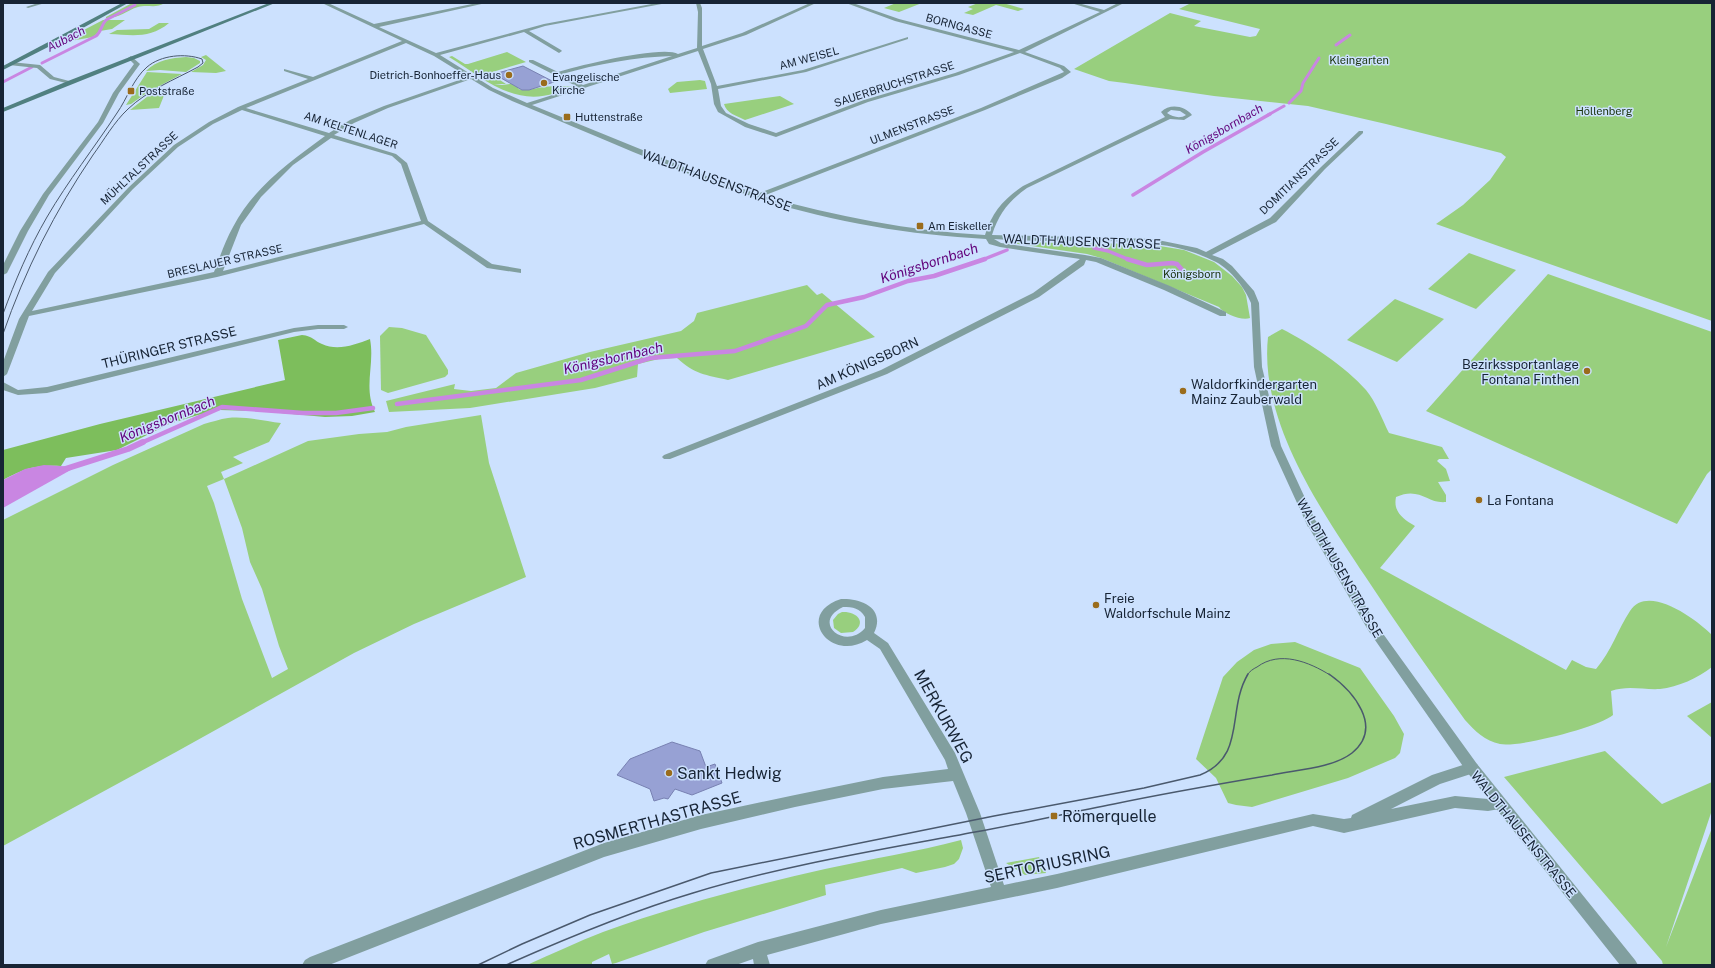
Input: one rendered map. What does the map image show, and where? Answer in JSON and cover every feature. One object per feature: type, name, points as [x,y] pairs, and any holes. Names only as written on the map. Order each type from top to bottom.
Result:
[{"type":"main road","points":[[3,68],[126,3]]},
{"type":"main road","points":[[3,110],[70,82],[273,3]]},
{"type":"street","points":[[28,7],[43,3]]},
{"type":"street","name":"WALDTHAUSENSTRASSE","points":[[324,3],[436,55],[503,95],[621,144],[758,196],[796,208],[860,222],[938,234],[988,238],[1138,240],[1178,246],[1207,255],[1220,262],[1237,276],[1251,293],[1255,303],[1258,367],[1276,446],[1312,524],[1372,626],[1472,768],[1630,965]]},
{"type":"street","points":[[374,26],[484,3]]},
{"type":"street","points":[[436,55],[560,21],[665,3]]},
{"type":"street","points":[[698,3],[700,10],[700,44],[715,88]]},
{"type":"street","points":[[527,105],[701,49],[764,26],[814,3]]},
{"type":"street","name":"BORNGASSE","points":[[848,3],[897,20],[1019,52],[1066,68]]},
{"type":"street","points":[[1073,3],[1103,11]]},
{"type":"street","name":"SAUERBRUCHSTRASSE","points":[[715,88],[718,108],[721,112],[766,133],[776,135],[866,101],[957,74],[1030,48],[1122,3]]},
{"type":"street","points":[[524,30],[559,51]]},
{"type":"street","name":"AM WEISEL","points":[[715,88],[804,71],[906,38]]},
{"type":"street","name":"MÜHLTALSTRASSE","points":[[3,374],[15,337],[23,319],[28,314],[52,272],[131,188],[176,146],[212,123],[240,108],[407,41]]},
{"type":"street","points":[[557,74],[619,58],[648,55],[685,54]]},
{"type":"street","points":[[3,273],[20,236],[46,194],[101,122],[116,94],[137,64],[131,58]]},
{"type":"street","points":[[531,61],[583,87]]},
{"type":"street","points":[[11,64],[38,66],[52,78],[70,82]]},
{"type":"street","name":"ULMENSTRASSE","points":[[758,196],[780,186],[1036,87],[1066,74],[1068,72],[1066,68]]},
{"type":"street","points":[[286,70],[312,78]]},
{"type":"street","points":[[217,275],[238,224],[251,206],[267,186],[308,150],[336,130],[394,104],[473,77]]},
{"type":"street","name":"AM KELTENLAGER","points":[[240,108],[394,155],[402,160],[425,222]]},
{"type":"street","points":[[1170,117],[1025,187],[1005,202],[1000,208],[993,221],[988,238],[992,242],[1000,245],[1098,260],[1223,314]]},
{"type":"street","name":"DOMITIANSTRASSE","points":[[1207,255],[1273,220],[1323,168],[1361,132]]},
{"type":"street","points":[[425,222],[490,266],[518,271]]},
{"type":"street","name":"BRESLAUER STRASSE","points":[[28,314],[217,275],[425,222]]},
{"type":"street","name":"AM KÖNIGSBORN","points":[[667,458],[884,372],[1036,295],[1082,262],[1085,257]]},
{"type":"street","name":"THÜRINGER STRASSE","points":[[5,390],[23,392],[47,390],[294,330],[318,327],[344,327]]},
{"type":"street","name":"MERKURWEG","points":[[867,634],[884,646],[950,757],[973,813],[1000,892]]},
{"type":"street","points":[[1344,826],[1436,779],[1472,768]]},
{"type":"street","name":"ROSMERTHASTRASSE","points":[[310,965],[604,850],[701,822],[795,801],[883,783],[957,774]]},
{"type":"street","name":"SERTORIUSRING","points":[[713,965],[758,950],[881,917],[1057,881],[1313,820],[1344,826],[1455,802],[1488,805],[1500,804]]},
{"type":"street","points":[[758,950],[762,965]]},
{"type":"green space","points":[[132,3],[165,3],[158,6],[138,7],[119,16],[106,18]]},
{"type":"green space","points":[[896,3],[922,3],[899,12],[884,8]]},
{"type":"green space","points":[[978,3],[1003,3],[1024,9],[1018,11],[996,5],[973,15],[964,13],[973,9],[968,7]]},
{"type":"green space","name":"Höllenberg","points":[[1191,3],[1712,3],[1712,321],[1436,224],[1463,205],[1490,180],[1506,157],[1501,153],[1308,106],[1214,96],[1109,81],[1074,69],[1170,13],[1201,21],[1194,26],[1250,37],[1256,36],[1260,29],[1179,9]]},
{"type":"green space","points":[[103,20],[125,20],[112,29],[100,31],[93,37],[59,43]]},
{"type":"green space","points":[[159,23],[169,23],[155,32],[148,34],[109,34],[117,30],[149,29]]},
{"type":"green space","points":[[507,52],[526,62],[489,73],[506,84],[494,84],[502,85],[518,83],[521,86],[518,89],[525,90],[550,86],[573,87],[540,96],[526,96],[512,93],[499,88],[449,57],[452,56],[465,64],[468,64]]},
{"type":"green space","points":[[206,55],[226,71],[216,73],[191,72],[203,65],[206,60],[201,57]]},
{"type":"green space","points":[[186,57],[194,58],[200,61],[200,63],[186,72],[160,70],[146,71],[150,67],[164,60]]},
{"type":"green space","points":[[147,72],[182,74],[148,92],[131,104],[126,105]]},
{"type":"green space","points":[[705,81],[707,89],[670,93],[668,89],[677,82]]},
{"type":"green space","points":[[163,88],[167,88],[159,108],[130,110],[152,93]]},
{"type":"green space","points":[[780,96],[794,104],[745,120],[729,112],[724,104]]},
{"type":"green space","name":"Königsborn","points":[[1004,242],[1148,244],[1184,250],[1214,262],[1232,276],[1242,287],[1246,295],[1250,318],[1242,319],[1233,316],[1221,310],[1219,307],[1101,258],[1087,254]]},
{"type":"green space","points":[[1469,253],[1516,270],[1476,309],[1428,289]]},
{"type":"green space","name":"Bezirkssportanlage Fontana Finthen","points":[[1548,274],[1712,332],[1712,469],[1707,474],[1677,524],[1426,411]]},
{"type":"green space","points":[[807,285],[817,295],[822,293],[875,337],[728,380],[695,371],[677,358],[659,359],[638,364],[637,377],[595,388],[470,408],[389,412],[386,401],[455,384],[454,389],[471,391],[496,388],[516,373],[590,352],[681,331],[694,321],[697,313]]},
{"type":"green space","points":[[1395,299],[1444,319],[1397,362],[1347,340]]},
{"type":"green space","points":[[389,327],[402,328],[426,335],[448,370],[448,374],[445,377],[388,393],[381,390],[380,336]]},
{"type":"green space","points":[[1282,329],[1326,356],[1358,381],[1373,400],[1389,433],[1442,447],[1449,459],[1439,459],[1437,461],[1446,469],[1450,481],[1438,482],[1446,495],[1446,502],[1434,501],[1411,493],[1396,497],[1395,502],[1398,511],[1403,518],[1415,526],[1380,568],[1566,670],[1572,660],[1586,667],[1596,669],[1606,655],[1630,611],[1638,603],[1648,601],[1660,602],[1684,613],[1712,635],[1712,667],[1688,681],[1667,688],[1623,688],[1611,691],[1613,715],[1605,720],[1576,731],[1540,740],[1509,744],[1495,743],[1481,735],[1465,720],[1389,613],[1330,523],[1297,463],[1283,432],[1273,400],[1268,369],[1268,337]]},
{"type":"green space","points":[[302,335],[309,336],[322,344],[334,347],[352,345],[370,339],[371,358],[369,385],[375,412],[352,416],[325,417],[259,411],[220,410],[169,424],[117,450],[66,458],[61,466],[31,468],[3,480],[3,450],[100,424],[285,380],[278,340]]},
{"type":"green space","points":[[481,415],[489,463],[526,577],[414,624],[354,653],[3,846],[3,520],[113,465],[204,424],[222,419],[241,418],[281,423],[269,442],[233,457],[243,463],[221,472],[224,479],[308,441],[387,432],[406,427]],"holes":[[[224,479],[242,528],[250,562],[262,589],[279,646],[288,669],[272,678],[242,599],[214,503],[207,486]]]},
{"type":"green space","points":[[842,612],[856,615],[860,621],[860,625],[853,632],[841,633],[834,628],[833,620]]},
{"type":"green space","points":[[1295,642],[1360,668],[1394,716],[1404,734],[1400,753],[1395,758],[1348,778],[1252,807],[1228,803],[1216,778],[1196,759],[1223,677],[1237,662],[1254,650],[1271,644]]},
{"type":"green space","points":[[1712,702],[1712,738],[1687,716]]},
{"type":"green space","points":[[1605,751],[1662,804],[1712,782],[1712,810],[1666,947],[1712,828],[1712,965],[1663,965],[1662,961],[1504,777]]},
{"type":"green space","points":[[961,840],[963,848],[959,859],[954,864],[916,873],[902,868],[825,885],[826,895],[704,932],[616,963],[612,964],[609,954],[592,962],[592,965],[527,965],[603,932],[713,897],[825,869]]},
{"type":"green space","points":[[1039,857],[1046,873],[1025,875],[1006,863]]},
{"type":"shaded area","points":[[44,465],[76,467],[3,508],[3,480],[25,469]]},
{"type":"building","points":[[523,66],[554,82],[529,90],[522,90],[494,74]]},
{"type":"building","name":"Sankt Hedwig","points":[[672,742],[700,751],[706,767],[715,764],[722,783],[692,795],[675,789],[668,799],[664,798],[654,801],[650,789],[617,775],[630,759]]},
{"type":"waterway","name":"Aubach","points":[[42,63],[96,36],[106,20],[135,5]]},
{"type":"waterway","name":"Königsbornbach","points":[[1336,45],[1350,35]]},
{"type":"waterway","name":"Königsbornbach","points":[[1289,103],[1301,91],[1303,83],[1319,58]]},
{"type":"waterway","name":"Aubach","points":[[3,82],[32,67]]},
{"type":"waterway","name":"Königsbornbach","points":[[1268,115],[1284,106]]},
{"type":"waterway","name":"Königsbornbach","points":[[1133,195],[1203,152],[1270,114]]},
{"type":"waterway","name":"Königsbornbach","points":[[1094,248],[1108,251],[1129,260]]},
{"type":"waterway","name":"Königsbornbach","points":[[982,260],[1007,250]]},
{"type":"waterway","name":"Königsbornbach","points":[[397,404],[581,380],[650,358],[735,351],[806,326],[827,305],[864,297],[908,281],[934,276],[982,260]]},
{"type":"waterway","name":"Königsbornbach","points":[[1129,260],[1147,265],[1177,264],[1184,272],[1190,275]]},
{"type":"waterway","name":"Königsbornbach","points":[[141,443],[222,407],[303,413],[336,413],[373,408]]},
{"type":"waterway","name":"Königsbornbach","points":[[62,470],[128,449],[143,442]]},
{"type":"tram line","points":[[3,314],[12,289],[47,217],[121,107],[138,77],[153,63],[173,56],[188,56],[202,59],[203,63],[198,67],[144,96],[136,102],[123,114],[109,131],[79,176],[54,219],[31,264],[3,334]]},
{"type":"tram line","points":[[1247,675],[1253,669],[1275,659],[1304,662],[1330,675]]},
{"type":"tram line","points":[[478,965],[522,944],[590,915],[711,873],[994,816],[1144,788],[1200,775],[1215,767],[1224,756],[1230,744],[1238,703],[1248,674]]},
{"type":"tram line","points":[[506,965],[575,935],[645,908],[763,874],[833,859],[1010,826],[1173,792],[1314,768],[1335,762],[1352,753],[1361,743],[1365,732],[1365,721],[1362,710],[1355,700],[1347,690],[1329,674]]},
{"type":"place","name":"Dietrich-Bonhoeffer-Haus","points":[[509,75]]},
{"type":"place","name":"Evangelische Kirche","points":[[544,83]]},
{"type":"place","name":"Poststraße","points":[[131,91]]},
{"type":"place","name":"Huttenstraße","points":[[567,117]]},
{"type":"place","name":"Am Eiskeller","points":[[920,226]]},
{"type":"place","name":"Bezirkssportanlage Fontana Finthen","points":[[1587,371]]},
{"type":"place","name":"Waldorfkindergarten Mainz Zauberwald","points":[[1183,391]]},
{"type":"place","name":"La Fontana","points":[[1479,500]]},
{"type":"place","name":"Freie Waldorfschule Mainz","points":[[1096,605]]},
{"type":"place","name":"Sankt Hedwig","points":[[669,773]]},
{"type":"place","name":"Römerquelle","points":[[1054,816]]},
{"type":"park label","name":"Kleingarten","points":[[1359,60]]}]
